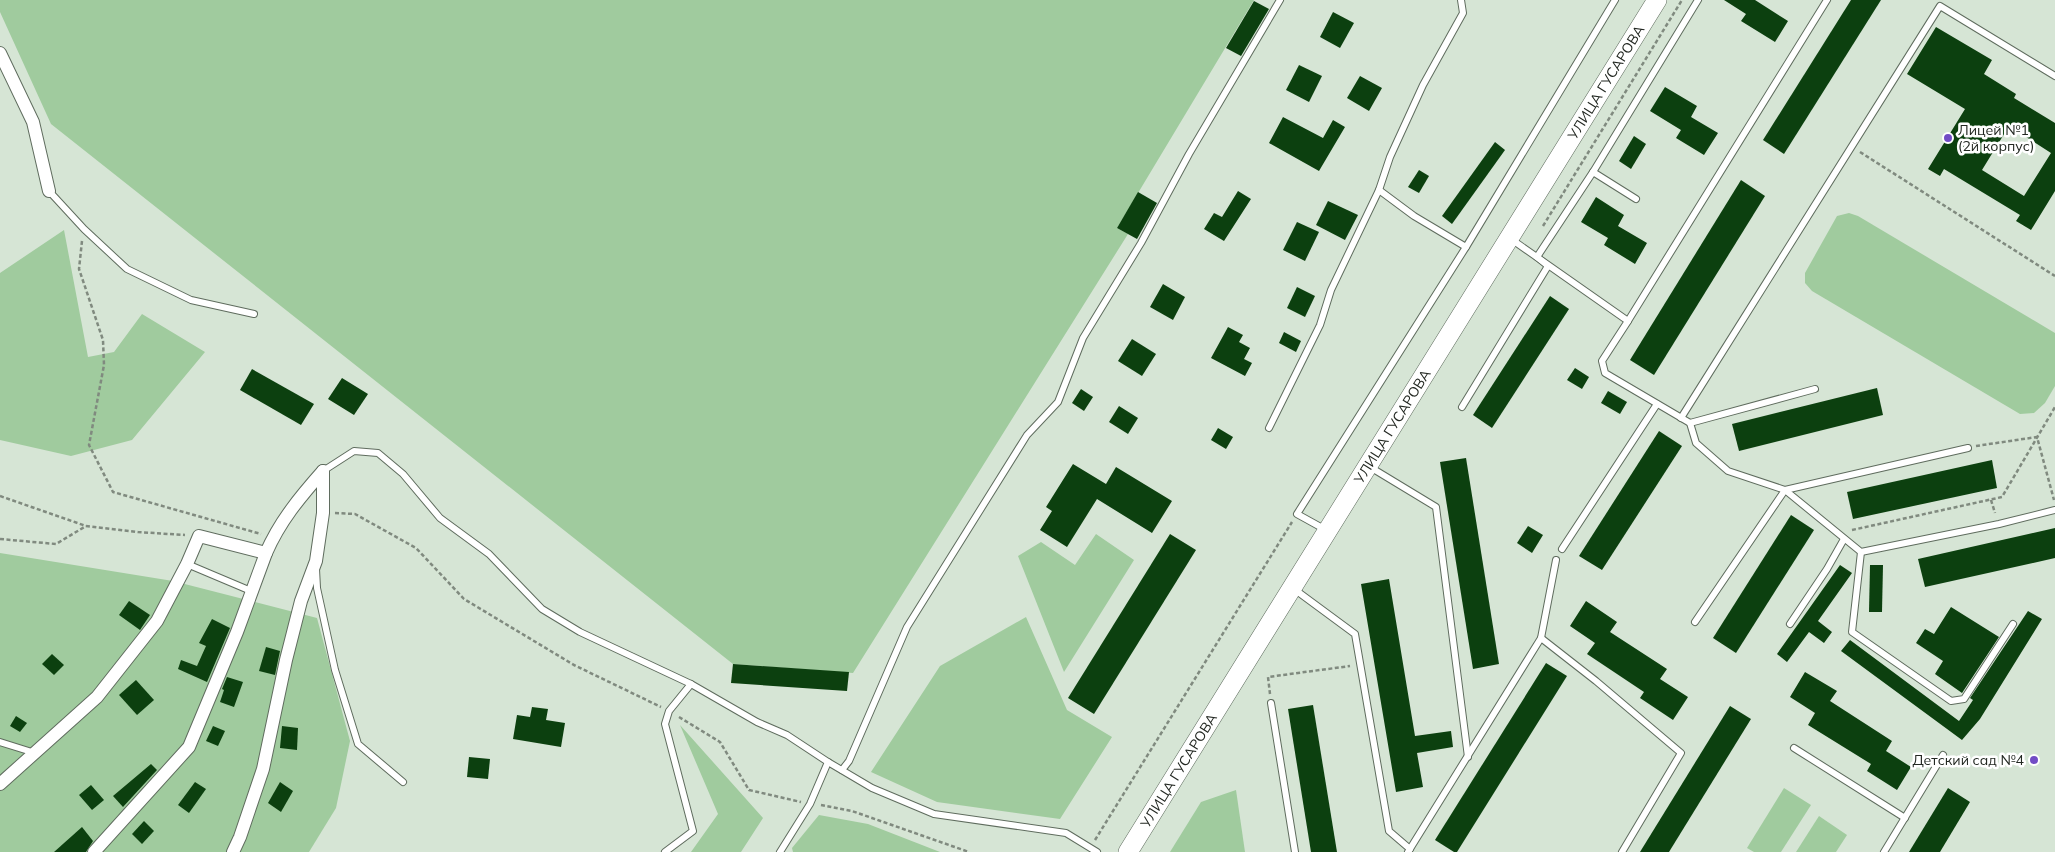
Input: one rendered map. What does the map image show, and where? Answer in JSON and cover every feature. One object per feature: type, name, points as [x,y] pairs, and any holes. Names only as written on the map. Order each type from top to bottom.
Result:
[{"type":"street","name":"УЛИЦА ГУСАРОВА","points":[[1128,852],[1657,0]]},
{"type":"street","points":[[0,53],[33,122],[49,191]]},
{"type":"street","points":[[94,852],[189,747],[237,632],[272,538],[292,507],[323,471]]},
{"type":"street","points":[[232,852],[240,837],[263,769],[286,660],[302,601],[316,561],[323,513],[323,471]]},
{"type":"street","points":[[0,784],[97,697],[157,621],[199,536],[266,553]]},
{"type":"lane","points":[[842,770],[849,761],[907,627],[1027,435],[1058,402],[1083,338],[1141,243],[1189,154],[1280,0]]},
{"type":"lane","points":[[1269,428],[1320,325],[1331,290],[1379,190],[1390,157],[1423,85],[1464,13],[1461,0]]},
{"type":"lane","points":[[1327,531],[1297,514],[1466,247],[1615,0]]},
{"type":"lane","points":[[1537,257],[1593,172],[1698,0]]},
{"type":"lane","points":[[1815,390],[1690,423],[1605,373],[1602,362],[1828,0]]},
{"type":"lane","points":[[1681,418],[1940,6],[2055,76]]},
{"type":"lane","points":[[1593,172],[1636,199]]},
{"type":"lane","points":[[1379,190],[1414,216],[1466,247]]},
{"type":"lane","points":[[49,191],[84,229],[127,269],[162,288],[191,300],[254,314]]},
{"type":"lane","points":[[1509,238],[1628,321]]},
{"type":"lane","points":[[1462,407],[1548,266]]},
{"type":"lane","points":[[1562,549],[1657,404]]},
{"type":"lane","points":[[1690,423],[1696,443],[1728,471],[1785,490],[1861,552],[1999,524],[2055,510]]},
{"type":"lane","points":[[1695,622],[1785,490],[1968,448]]},
{"type":"lane","points":[[323,471],[354,451],[378,453],[403,474],[440,518],[489,554],[542,609],[580,632],[691,684],[750,718],[787,735],[872,788],[934,814],[1066,833],[1097,852]]},
{"type":"lane","points":[[1368,466],[1436,507],[1468,757]]},
{"type":"lane","points":[[1790,624],[1827,569],[1844,539]]},
{"type":"lane","points":[[1861,552],[1852,632],[1951,702],[1964,699],[2013,624]]},
{"type":"lane","points":[[1291,587],[1355,634],[1389,831],[1409,851],[1540,638],[1556,560]]},
{"type":"lane","points":[[316,561],[317,588],[335,670],[358,744],[403,782]]},
{"type":"lane","points":[[186,564],[251,591]]},
{"type":"lane","points":[[1540,638],[1596,681],[1681,753],[1622,852]]},
{"type":"lane","points":[[665,852],[693,831],[665,724],[669,711],[691,684]]},
{"type":"lane","points":[[1271,702],[1295,852]]},
{"type":"lane","points":[[0,742],[35,753]]},
{"type":"lane","points":[[1794,748],[1905,818]]},
{"type":"lane","points":[[1884,852],[1943,755]]},
{"type":"lane","points":[[780,852],[810,804],[828,762]]},
{"type":"path","points":[[1543,226],[1682,0]]},
{"type":"path","points":[[1852,147],[2055,276]]},
{"type":"path","points":[[84,229],[79,269],[103,340],[104,365],[90,444],[113,492],[272,538]]},
{"type":"path","points":[[1836,533],[2002,498],[2055,407]]},
{"type":"path","points":[[1968,448],[2037,437]]},
{"type":"path","points":[[2037,437],[2055,504]]},
{"type":"path","points":[[0,496],[86,526],[199,536]]},
{"type":"path","points":[[1991,500],[1999,524]]},
{"type":"path","points":[[323,513],[355,514],[416,548],[464,599],[574,665],[669,711],[720,742],[749,790],[810,804],[852,810],[969,852]]},
{"type":"path","points":[[1090,848],[1297,514]]},
{"type":"path","points":[[0,538],[56,544],[86,526]]},
{"type":"path","points":[[1271,702],[1268,677],[1360,664]]},
{"type":"green space","points":[[0,0],[1254,0],[1117,228],[1128,234],[853,673],[733,664],[51,124],[0,12]]},
{"type":"green space","points":[[1849,213],[1858,216],[2055,333],[2055,386],[2045,403],[2034,413],[2020,414],[1812,291],[1805,283],[1805,273],[1837,216]]},
{"type":"green space","points":[[64,230],[88,357],[114,352],[142,314],[205,352],[132,440],[71,456],[0,440],[0,273]]},
{"type":"green space","points":[[1096,534],[1134,560],[1064,672],[1018,556],[1041,542],[1075,565]]},
{"type":"green space","points":[[0,553],[173,581],[317,618],[350,741],[336,808],[309,852],[0,852]]},
{"type":"green space","points":[[1026,617],[1067,710],[1112,737],[1060,819],[937,802],[871,772],[940,666]]},
{"type":"green space","points":[[680,725],[763,818],[741,852],[691,852],[718,814]]},
{"type":"green space","points":[[1784,788],[1811,805],[1781,852],[1754,852],[1747,848]]},
{"type":"green space","points":[[1236,790],[1245,852],[1170,852],[1201,802]]},
{"type":"green space","points":[[819,815],[868,824],[940,852],[793,852],[792,848]]},
{"type":"green space","points":[[1819,816],[1847,835],[1836,852],[1796,852]]},
{"type":"building","points":[[1724,0],[1755,0],[1788,21],[1775,42],[1741,21],[1746,14]]},
{"type":"building","points":[[1851,0],[1881,0],[1784,154],[1763,140]]},
{"type":"building","points":[[1254,1],[1269,9],[1241,56],[1226,48]]},
{"type":"building","points":[[1333,12],[1354,23],[1340,48],[1320,37]]},
{"type":"building","points":[[1936,27],[1992,60],[1984,74],[2016,94],[2014,98],[2055,123],[2055,191],[2031,230],[2016,221],[2020,215],[1944,169],[1940,176],[1928,169],[1965,109],[1907,74]],"holes":[[[2009,126],[2051,153],[2024,196],[1982,170]]]},
{"type":"building","points":[[1299,65],[1322,76],[1309,102],[1286,90]]},
{"type":"building","points":[[1360,76],[1382,88],[1369,111],[1347,98]]},
{"type":"building","points":[[1665,87],[1697,106],[1691,117],[1718,133],[1704,155],[1676,138],[1681,130],[1650,111]]},
{"type":"building","points":[[1283,117],[1323,138],[1333,120],[1345,127],[1319,171],[1269,143]]},
{"type":"building","points":[[1634,136],[1646,144],[1631,169],[1619,161]]},
{"type":"building","points":[[1495,142],[1505,150],[1452,224],[1442,216]]},
{"type":"building","points":[[1419,170],[1429,176],[1419,193],[1408,187]]},
{"type":"building","points":[[1741,180],[1765,196],[1654,375],[1630,360]]},
{"type":"building","points":[[1238,191],[1251,199],[1224,241],[1204,229],[1214,213],[1222,217]]},
{"type":"building","points":[[1138,192],[1157,203],[1137,239],[1117,228]]},
{"type":"building","points":[[1596,197],[1624,215],[1618,226],[1647,243],[1635,264],[1604,245],[1608,238],[1581,222]]},
{"type":"building","points":[[1328,201],[1358,215],[1345,240],[1316,225]]},
{"type":"building","points":[[1297,222],[1319,232],[1305,261],[1283,250]]},
{"type":"building","points":[[1163,284],[1185,297],[1173,320],[1150,307]]},
{"type":"building","points":[[1297,287],[1315,296],[1305,317],[1287,308]]},
{"type":"building","points":[[1550,296],[1569,309],[1492,428],[1473,415]]},
{"type":"building","points":[[1228,327],[1243,335],[1239,342],[1250,348],[1244,359],[1252,363],[1245,376],[1211,358]]},
{"type":"building","points":[[1284,332],[1301,341],[1296,352],[1279,343]]},
{"type":"building","points":[[1132,339],[1156,354],[1142,376],[1118,361]]},
{"type":"building","points":[[1575,368],[1589,377],[1582,389],[1567,380]]},
{"type":"building","points":[[252,369],[314,404],[301,425],[240,390]]},
{"type":"building","points":[[342,378],[368,394],[354,415],[328,399]]},
{"type":"building","points":[[1877,388],[1883,415],[1739,451],[1732,424]]},
{"type":"building","points":[[1081,389],[1093,397],[1084,411],[1072,403]]},
{"type":"building","points":[[1608,391],[1627,402],[1620,414],[1601,403]]},
{"type":"building","points":[[1119,406],[1138,418],[1128,434],[1109,422]]},
{"type":"building","points":[[1218,428],[1233,437],[1226,449],[1211,440]]},
{"type":"building","points":[[1659,431],[1682,446],[1602,570],[1579,556]]},
{"type":"building","points":[[1466,458],[1499,664],[1473,669],[1440,462]]},
{"type":"building","points":[[1992,460],[1997,488],[1853,519],[1847,492]]},
{"type":"building","points":[[1073,464],[1106,484],[1116,467],[1172,501],[1152,533],[1097,499],[1067,547],[1040,530],[1052,511],[1046,507]]},
{"type":"building","points":[[1791,515],[1814,530],[1736,653],[1713,638]]},
{"type":"building","points":[[1528,526],[1543,535],[1532,553],[1517,543]]},
{"type":"building","points":[[2055,528],[2055,558],[1925,587],[1918,559]]},
{"type":"building","points":[[1170,534],[1196,550],[1094,714],[1068,698]]},
{"type":"building","points":[[1840,565],[1852,573],[1818,621],[1832,632],[1824,643],[1809,632],[1787,662],[1777,654]]},
{"type":"building","points":[[1870,565],[1883,565],[1882,612],[1869,612]]},
{"type":"building","points":[[1389,579],[1415,736],[1451,731],[1453,747],[1417,753],[1423,787],[1396,792],[1361,584]]},
{"type":"building","points":[[129,601],[150,615],[140,630],[119,615]]},
{"type":"building","points":[[1586,601],[1617,622],[1610,632],[1667,669],[1660,679],[1688,697],[1673,720],[1640,698],[1644,692],[1587,654],[1595,643],[1570,626]]},
{"type":"building","points":[[1951,607],[1999,637],[1962,693],[1935,674],[1943,661],[1916,643],[1925,629],[1934,634]]},
{"type":"building","points":[[2028,611],[2042,619],[1980,719],[1962,740],[1841,651],[1850,640],[1959,721],[1973,700],[1970,698]]},
{"type":"building","points":[[212,619],[230,628],[207,682],[178,669],[181,660],[197,666],[206,646],[199,643]]},
{"type":"building","points":[[266,647],[280,651],[275,675],[259,671]]},
{"type":"building","points":[[52,654],[64,665],[54,675],[42,664]]},
{"type":"building","points":[[1546,663],[1567,676],[1457,852],[1454,852],[1435,840]]},
{"type":"building","points":[[733,664],[849,672],[847,691],[731,683]]},
{"type":"building","points":[[1805,672],[1837,691],[1830,701],[1892,741],[1886,751],[1911,767],[1897,790],[1867,771],[1871,764],[1808,725],[1815,713],[1790,697]]},
{"type":"building","points":[[227,677],[243,682],[234,707],[220,702],[224,690],[222,689]]},
{"type":"building","points":[[136,680],[154,700],[137,715],[119,695]]},
{"type":"building","points":[[1313,705],[1337,852],[1311,852],[1288,709]]},
{"type":"building","points":[[1730,706],[1751,719],[1669,852],[1640,852]]},
{"type":"building","points":[[532,707],[548,709],[546,720],[565,723],[561,747],[513,739],[517,715],[530,717]]},
{"type":"building","points":[[16,716],[27,723],[20,732],[10,726]]},
{"type":"building","points":[[213,726],[225,731],[218,746],[206,741]]},
{"type":"building","points":[[282,726],[298,728],[297,750],[280,748]]},
{"type":"building","points":[[469,757],[490,759],[488,779],[467,777]]},
{"type":"building","points":[[151,764],[157,770],[123,807],[113,796]]},
{"type":"building","points":[[195,782],[206,789],[189,813],[178,805]]},
{"type":"building","points":[[280,782],[293,791],[281,812],[268,803]]},
{"type":"building","points":[[91,785],[104,800],[92,810],[79,795]]},
{"type":"building","points":[[1948,788],[1970,802],[1940,852],[1909,852]]},
{"type":"building","points":[[144,821],[154,831],[142,844],[132,834]]},
{"type":"building","points":[[82,827],[93,841],[86,852],[54,852]]},
{"type":"place","name":"Лицей №1 (2й корпус)","points":[[1948,138]]},
{"type":"place","name":"Детский сад №4","points":[[2034,760]]}]
